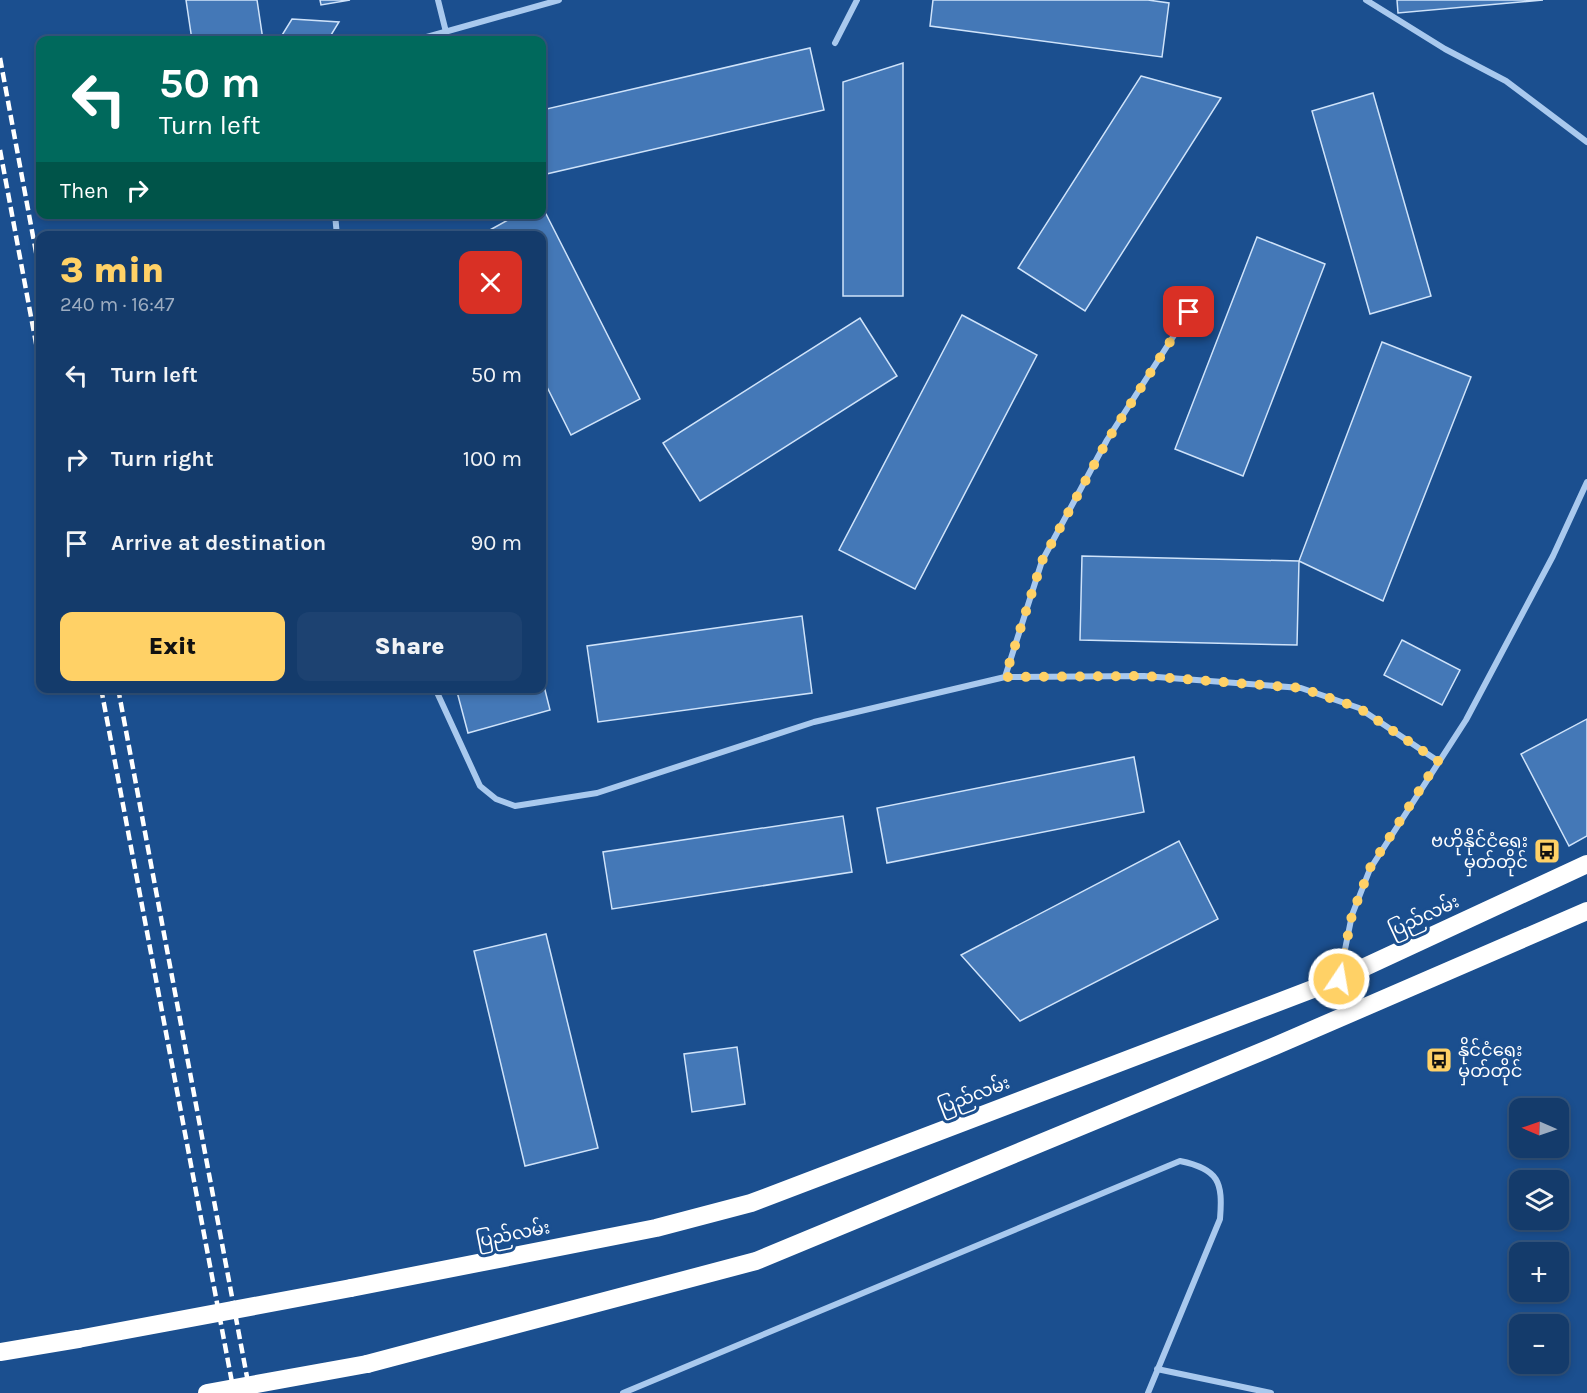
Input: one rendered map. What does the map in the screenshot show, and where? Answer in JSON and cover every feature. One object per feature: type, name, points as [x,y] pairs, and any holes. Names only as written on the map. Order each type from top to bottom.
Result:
[{"type":"highway","name":"ပြည်လမ်း","points":[[0,1353],[351,1288],[656,1228],[751,1203],[1339,979],[1587,864]]},
{"type":"highway","points":[[207,1393],[367,1364],[756,1261],[1357,1011],[1587,911]]},
{"type":"street","points":[[438,0],[446,32]]},
{"type":"street","points":[[431,36],[559,0]]},
{"type":"street","points":[[836,43],[857,0]]},
{"type":"street","points":[[1366,0],[1444,49],[1506,81],[1587,142]]},
{"type":"street","points":[[1005,677],[1042,561],[1107,441],[1189,312]]},
{"type":"street","points":[[1357,1011],[1339,979],[1352,915],[1370,868],[1466,720],[1587,482]]},
{"type":"street","points":[[437,693],[480,786],[496,800],[515,806],[597,793],[814,722],[1005,677],[1144,676],[1301,688],[1359,708],[1438,761]]},
{"type":"street","points":[[623,1393],[1180,1161],[1199,1165],[1213,1173],[1222,1192],[1220,1219],[1148,1393]]},
{"type":"street","points":[[1157,1369],[1271,1393]]},
{"type":"building","points":[[186,0],[257,0],[262,36],[191,36]]},
{"type":"building","points":[[320,0],[350,0],[321,5]]},
{"type":"building","points":[[933,0],[1148,0],[1169,3],[1162,57],[930,26]]},
{"type":"building","points":[[1397,0],[1543,0],[1398,13]]},
{"type":"building","points":[[292,19],[339,22],[330,36],[281,36]]},
{"type":"building","points":[[810,48],[824,110],[546,174],[546,109]]},
{"type":"building","points":[[903,63],[903,296],[843,296],[843,82]]},
{"type":"building","points":[[1141,76],[1221,98],[1085,311],[1018,268]]},
{"type":"building","points":[[1373,93],[1431,296],[1370,314],[1312,111]]},
{"type":"building","points":[[546,214],[640,399],[571,435],[546,385],[546,231],[488,231],[510,219],[546,219]]},
{"type":"building","points":[[1257,237],[1325,264],[1243,476],[1175,449]]},
{"type":"building","points":[[962,315],[1037,355],[915,589],[839,550]]},
{"type":"building","points":[[860,318],[897,376],[700,501],[663,443]]},
{"type":"building","points":[[1382,342],[1471,377],[1383,601],[1299,561]]},
{"type":"building","points":[[1082,556],[1299,561],[1297,645],[1080,640]]},
{"type":"building","points":[[802,616],[812,693],[598,722],[587,646]]},
{"type":"building","points":[[1402,640],[1460,670],[1442,705],[1384,675]]},
{"type":"building","points":[[457,693],[546,693],[550,710],[468,733]]},
{"type":"building","points":[[1587,719],[1587,836],[1569,846],[1521,754]]},
{"type":"building","points":[[1134,757],[1144,812],[887,863],[877,808]]},
{"type":"building","points":[[843,816],[852,872],[612,909],[603,852]]},
{"type":"building","points":[[1179,841],[1218,919],[1020,1021],[961,955]]},
{"type":"building","points":[[546,934],[598,1148],[525,1166],[474,951]]},
{"type":"building","points":[[737,1047],[745,1104],[692,1112],[684,1054]]},
{"type":"railway","points":[[0,58],[36,252]]},
{"type":"railway","points":[[0,150],[36,344]]},
{"type":"railway","points":[[102,693],[234,1393]]},
{"type":"railway","points":[[119,693],[250,1393]]},
{"type":"place","name":"ဗဟိုနိုင်ငံရေး မှတ်တိုင်","points":[[1547,851]]},
{"type":"place","name":"နိုင်ငံရေး မှတ်တိုင်","points":[[1439,1060]]},
{"type":"route","points":[[1189,312],[1107,441],[1042,561],[1005,677],[1144,676],[1301,688],[1359,708],[1438,761],[1370,868],[1352,915],[1339,979]]}]
